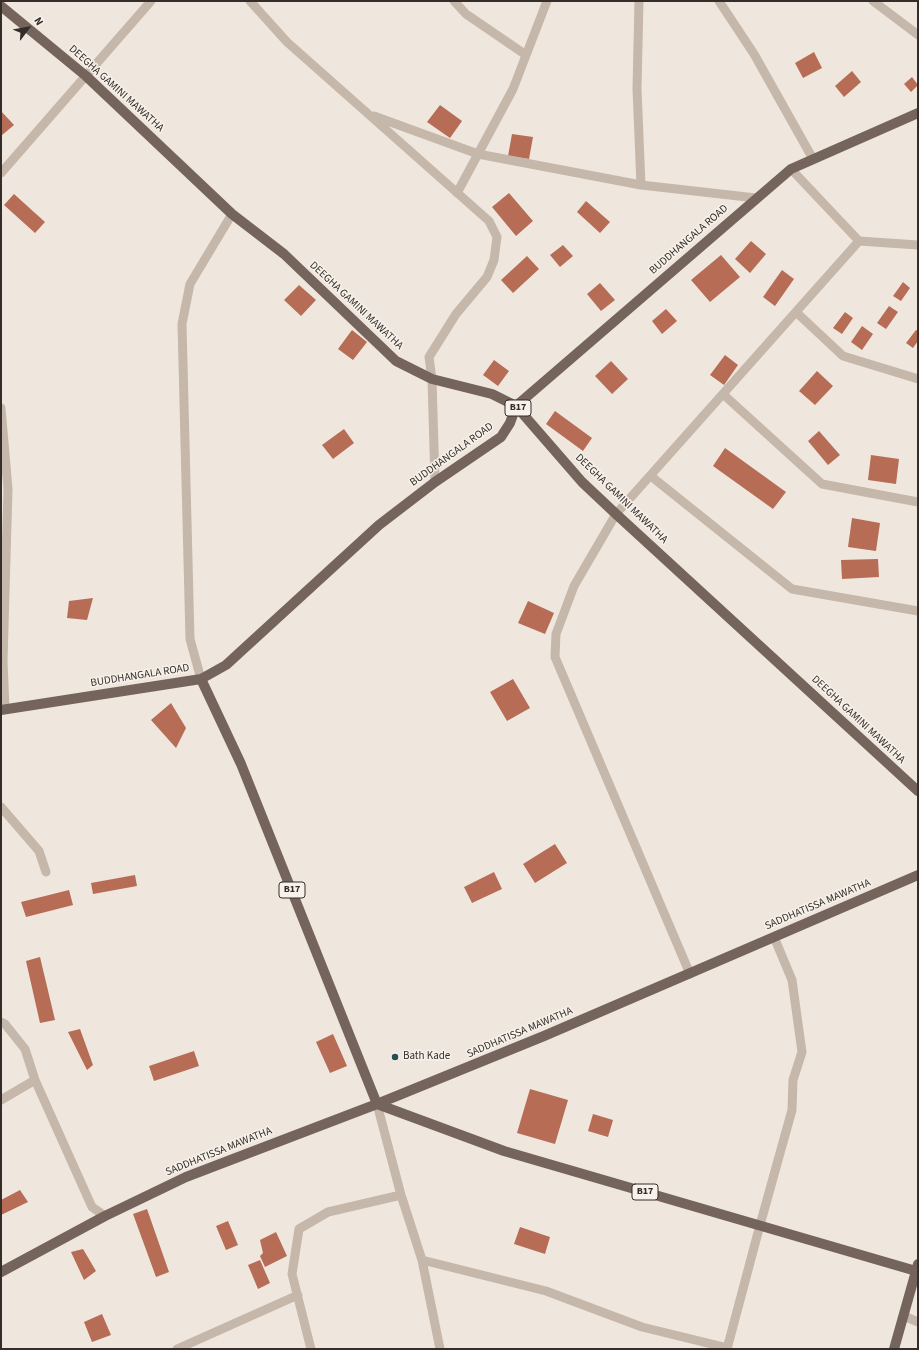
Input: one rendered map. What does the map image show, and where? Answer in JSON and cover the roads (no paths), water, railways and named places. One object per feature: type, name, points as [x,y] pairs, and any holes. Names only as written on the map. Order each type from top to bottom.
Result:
[{"type":"main road","name":"DEEGHA GAMINI MAWATHA","points":[[1,6],[86,76],[232,214],[284,254],[396,361],[432,379],[492,394],[516,406],[582,482],[918,791]]},
{"type":"main road","name":"BUDDHANGALA ROAD","points":[[3,710],[201,679],[226,665],[379,525],[435,482],[501,436],[510,423],[516,406],[791,169],[918,113]]},
{"type":"main road","name":"B17","points":[[201,679],[241,764],[377,1104],[504,1152],[917,1268],[894,1349]]},
{"type":"main road","name":"SADDHATISSA MAWATHA","points":[[1,1272],[105,1216],[186,1177],[377,1104],[690,974],[774,936],[918,875]]},
{"type":"street","points":[[1,173],[151,1]]},
{"type":"street","points":[[250,1],[287,42],[489,221],[497,237],[494,260],[487,277],[456,314],[429,357],[432,379],[435,482]]},
{"type":"street","points":[[454,1],[466,14],[526,55]]},
{"type":"street","points":[[457,193],[513,90],[548,1]]},
{"type":"street","points":[[639,1],[637,89],[641,185]]},
{"type":"street","points":[[719,1],[754,54],[813,159]]},
{"type":"street","points":[[873,1],[918,35]]},
{"type":"street","points":[[369,114],[478,154],[641,185],[756,198]]},
{"type":"street","points":[[791,169],[859,241],[918,245]]},
{"type":"street","points":[[201,679],[190,639],[182,324],[190,284],[232,214]]},
{"type":"street","points":[[690,974],[555,657],[556,634],[574,586],[616,514],[652,477],[859,241]]},
{"type":"street","points":[[796,312],[843,356],[918,379]]},
{"type":"street","points":[[724,394],[822,484],[918,502]]},
{"type":"street","points":[[1,408],[8,489],[3,710]]},
{"type":"street","points":[[652,477],[792,589],[918,611]]},
{"type":"street","points":[[1,807],[39,851],[46,872]]},
{"type":"street","points":[[422,1260],[546,1291],[642,1327],[728,1348],[792,1110],[793,1080],[802,1052],[792,980],[774,936]]},
{"type":"street","points":[[1,1022],[24,1049],[35,1080],[92,1207],[105,1216]]},
{"type":"street","points":[[1,1100],[35,1080]]},
{"type":"street","points":[[377,1104],[401,1195],[422,1260],[440,1349]]},
{"type":"street","points":[[311,1349],[292,1274],[299,1228],[328,1212],[401,1195]]},
{"type":"street","points":[[177,1349],[190,1346],[298,1295]]},
{"type":"street","points":[[904,1316],[918,1322]]},
{"type":"place","name":"Bath Kade","points":[[395,1057]]}]
